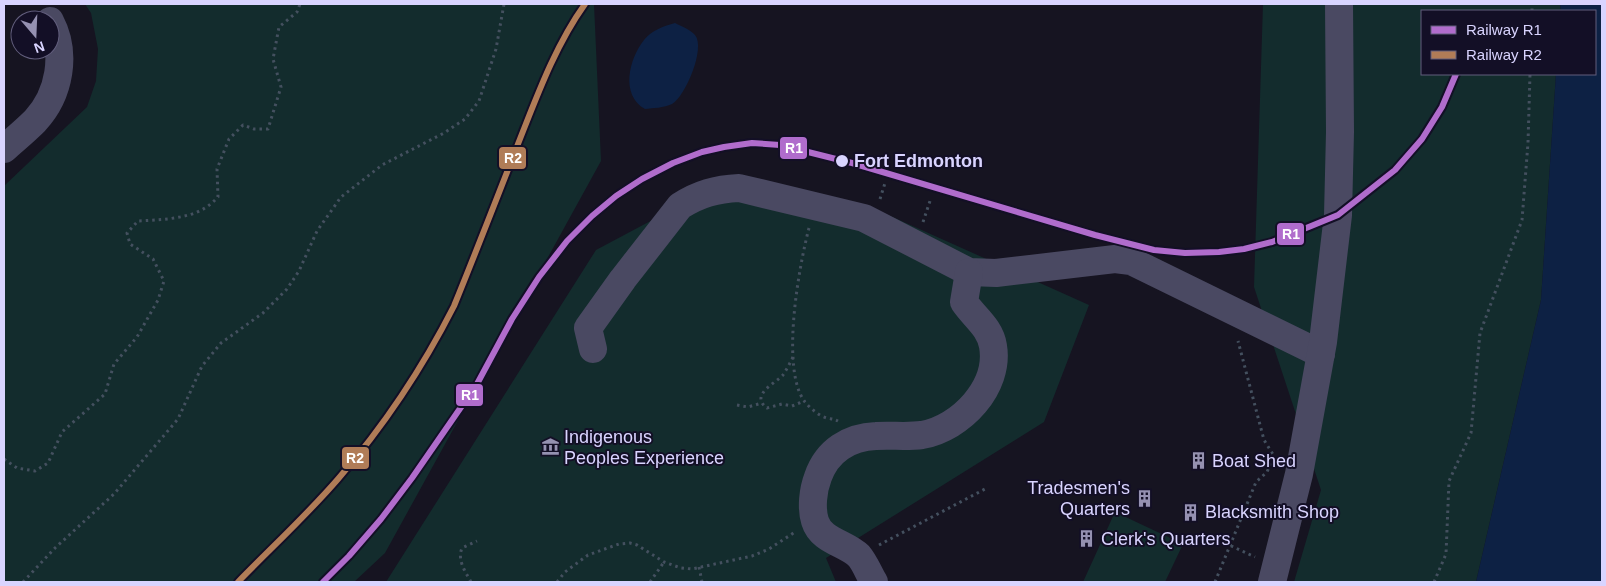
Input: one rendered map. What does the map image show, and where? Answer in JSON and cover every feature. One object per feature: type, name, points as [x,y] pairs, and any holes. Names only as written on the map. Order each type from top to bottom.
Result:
[{"type":"street","points":[[1274,574],[1298,474],[1321,354],[1338,215],[1340,132],[1339,4]]},
{"type":"street","points":[[4,149],[46,107],[58,75],[60,60]]},
{"type":"street","points":[[593,349],[588,328],[680,206],[709,191],[739,188],[864,218],[969,272],[996,273],[1115,259],[1131,261],[1321,354]]},
{"type":"street","points":[[874,582],[859,556],[820,531],[815,520],[814,487],[821,467],[827,458],[842,445],[874,436],[922,435],[936,431],[965,414],[978,400],[990,376],[994,362],[993,345],[989,333],[982,322],[971,313],[964,302],[969,272]]},
{"type":"path","points":[[4,459],[17,468],[35,471],[48,463],[62,432],[105,394],[114,364],[136,337],[158,300],[164,280],[153,259],[130,244],[127,232],[138,221],[162,220],[193,214],[205,208],[218,197],[217,170],[229,139],[242,125],[254,129],[268,129],[281,87],[273,60],[279,27],[297,12],[300,4]]},
{"type":"path","points":[[23,582],[55,548],[114,494],[178,419],[202,366],[221,343],[263,313],[287,290],[299,271],[317,231],[341,197],[382,165],[444,133],[465,119],[479,101],[496,49],[504,4]]},
{"type":"path","points":[[1434,582],[1446,554],[1449,481],[1471,433],[1480,333],[1522,220],[1528,143],[1530,75]]},
{"type":"path","points":[[879,203],[885,183]]},
{"type":"path","points":[[925,215],[931,198]]},
{"type":"path","points":[[814,205],[804,248],[798,287],[793,339],[794,369],[804,401],[824,418],[835,419],[844,425],[853,441]]},
{"type":"path","points":[[1215,582],[1256,482],[1267,472],[1274,456],[1264,440],[1237,337]]},
{"type":"path","points":[[794,357],[783,374],[765,389],[762,395],[762,403],[766,408],[782,404],[792,406],[804,401]]},
{"type":"path","points":[[737,405],[748,407],[762,403]]},
{"type":"path","points":[[859,556],[985,489]]},
{"type":"path","points":[[558,582],[565,572],[588,556],[620,544],[630,542],[664,562],[681,568],[692,569],[735,560],[769,549],[815,520]]},
{"type":"path","points":[[471,582],[459,554],[462,548],[477,541]]},
{"type":"path","points":[[1225,543],[1274,574]]},
{"type":"path","points":[[650,582],[664,562]]},
{"type":"path","points":[[700,567],[702,582]]},
{"type":"green space","points":[[85,4],[594,4],[601,161],[385,553],[354,582],[4,582],[4,186],[87,107],[96,81],[98,49],[91,13]]},
{"type":"green space","points":[[1263,4],[1560,4],[1561,10],[1421,10],[1421,75],[1556,75],[1541,300],[1476,582],[1294,582],[1321,490],[1254,287]]},
{"type":"green space","points":[[716,199],[868,206],[1089,305],[1044,422],[826,558],[836,582],[386,582],[596,250],[658,217]]},
{"type":"green space","points":[[1115,512],[1183,544],[1165,582],[1083,582]]},
{"type":"water","points":[[1560,4],[1602,4],[1602,582],[1476,582],[1541,300],[1556,75],[1596,75],[1596,10],[1561,10]]},
{"type":"water","points":[[675,23],[695,35],[698,41],[696,61],[688,83],[677,100],[672,104],[662,107],[645,109],[637,103],[632,95],[630,86],[631,66],[634,57],[644,40],[654,31]]},
{"type":"rail line","name":"R2","points":[[238,582],[314,506],[355,459],[386,418],[429,352],[454,306],[547,72],[574,20],[585,4]]},
{"type":"rail line","name":"R1","points":[[323,582],[349,556],[381,519],[412,478],[477,384],[512,319],[539,277],[567,241],[592,216],[616,196],[642,179],[673,163],[702,152],[724,147],[752,143],[780,145],[852,163],[1095,235],[1154,250],[1185,253],[1219,252],[1244,249],[1272,242],[1338,215],[1395,170],[1422,139],[1442,107],[1456,75]]},
{"type":"place","name":"Fort Edmonton","points":[[842,161]]},
{"type":"place","name":"Indigenous Peoples Experience","points":[[550,447]]},
{"type":"place","name":"Boat Shed","points":[[1198,461]]},
{"type":"place","name":"Tradesmen's Quarters","points":[[1144,498]]},
{"type":"place","name":"Blacksmith Shop","points":[[1191,512]]},
{"type":"place","name":"Clerk's Quarters","points":[[1087,539]]}]
